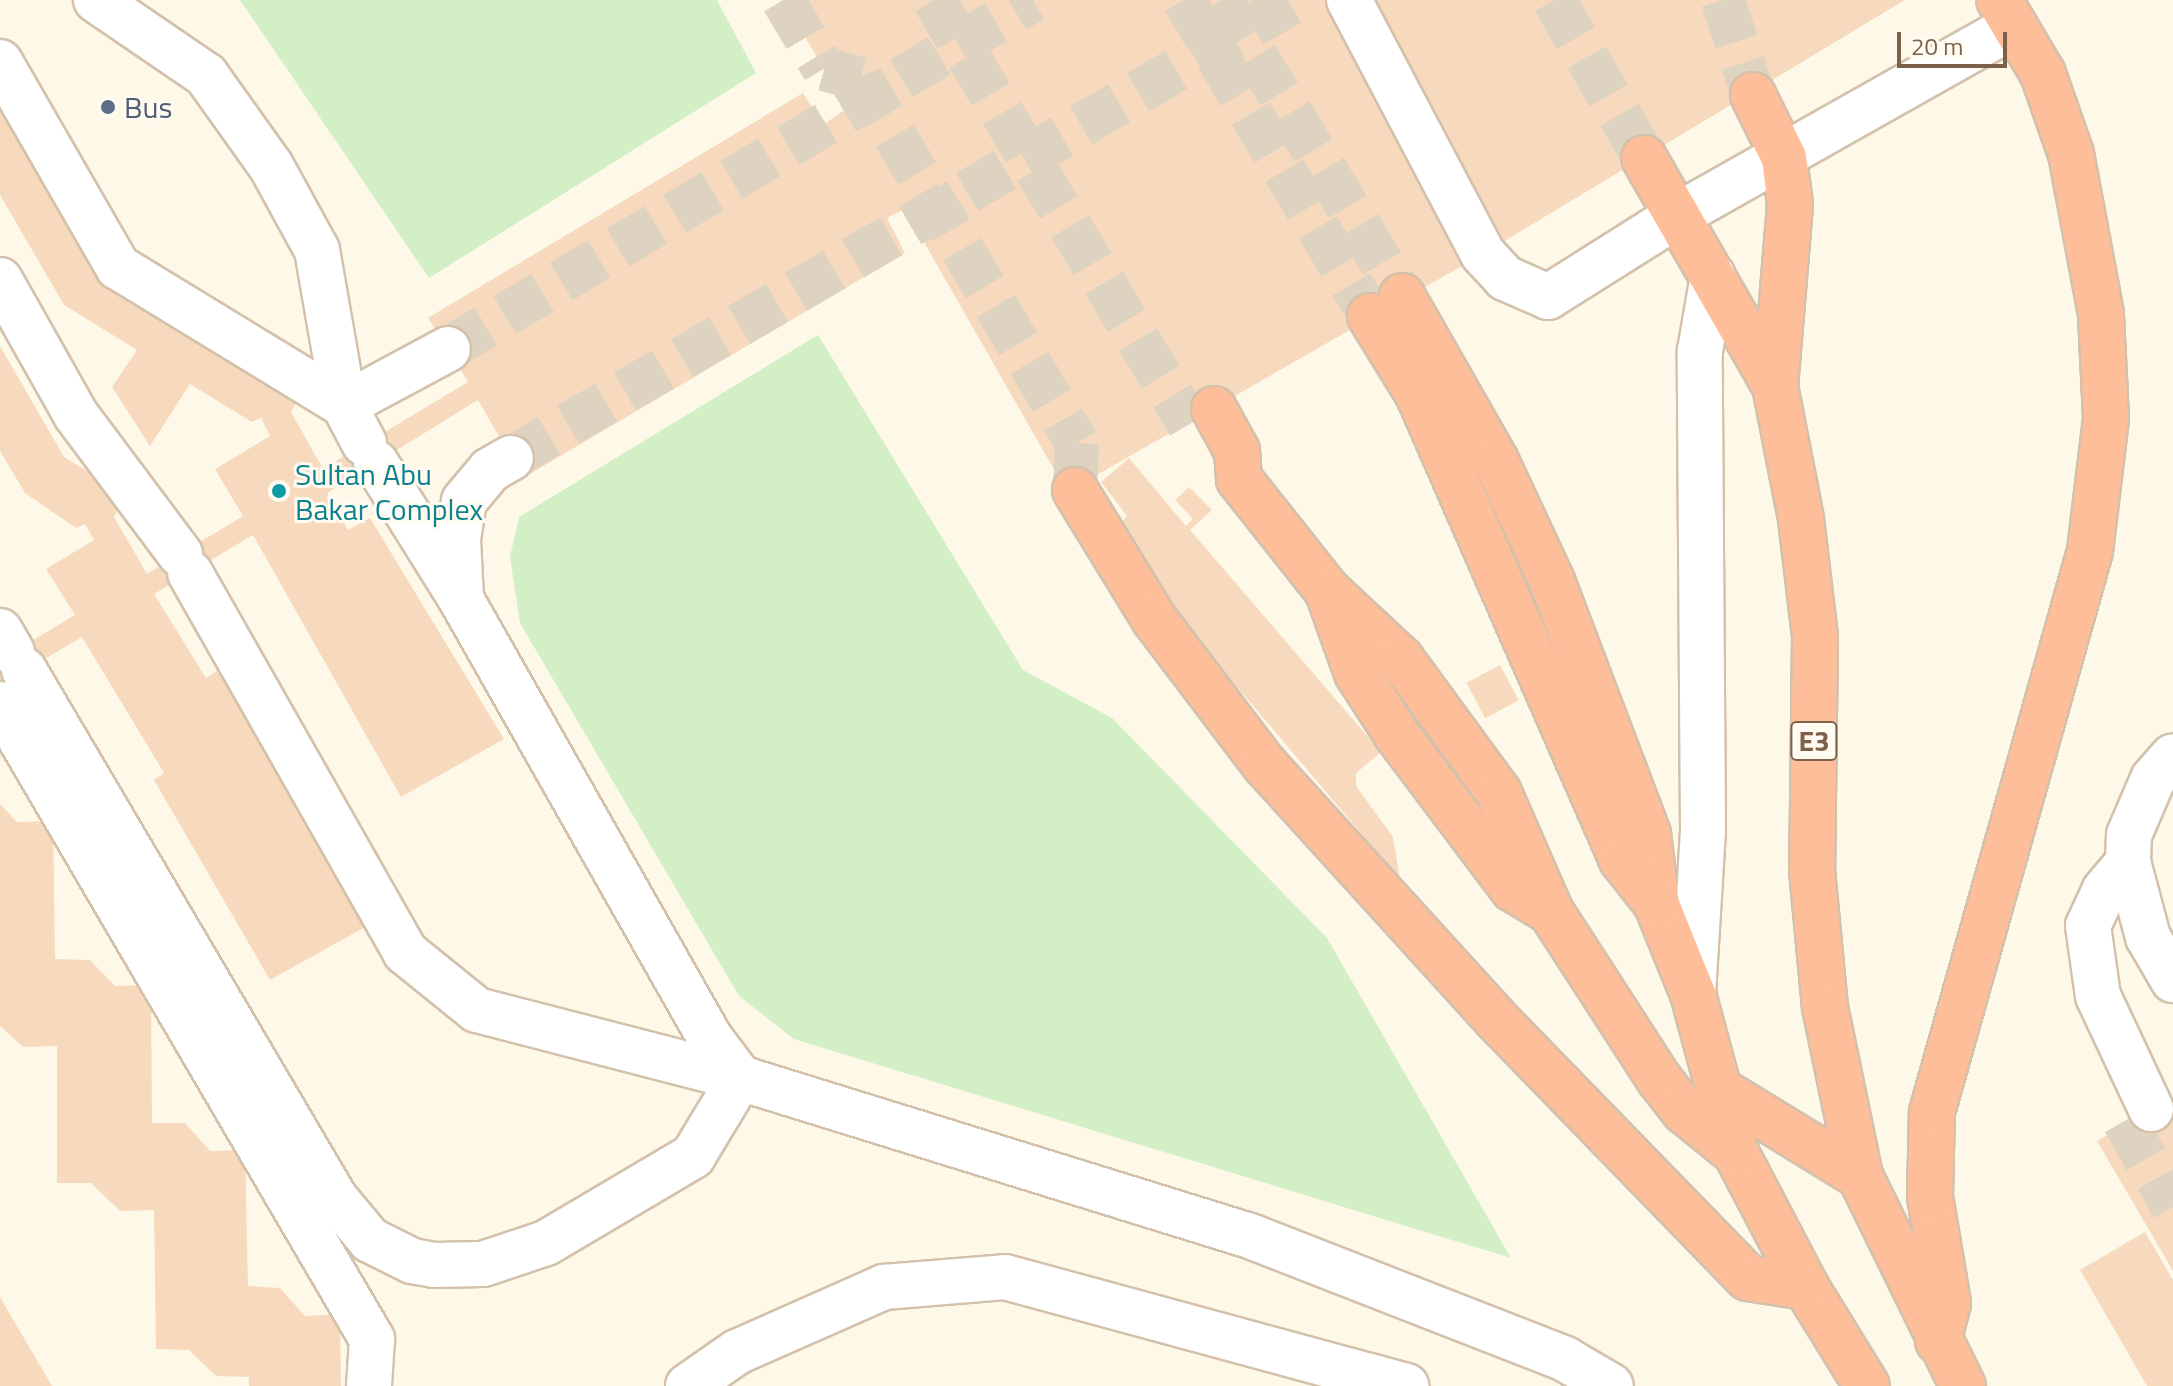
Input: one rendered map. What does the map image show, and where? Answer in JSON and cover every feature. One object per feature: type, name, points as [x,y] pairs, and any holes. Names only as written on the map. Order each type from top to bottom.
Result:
[{"type":"highway","points":[[1938,1341],[1948,1303],[1930,1197],[1932,1112],[2090,551],[2106,418],[2101,314],[2071,154],[2043,74],[2007,13]]},
{"type":"highway","points":[[1753,95],[1784,158],[1790,205],[1775,386]]},
{"type":"highway","name":"E3","points":[[1644,158],[1775,386],[1801,519],[1815,637],[1812,870],[1825,1007],[1860,1176],[1938,1341],[1963,1386]]},
{"type":"highway","points":[[1386,306],[1496,461],[1552,581],[1648,834],[1657,905],[1693,994],[1723,1092],[1736,1153],[1806,1287],[1867,1386]]},
{"type":"highway","points":[[1202,417],[1237,451],[1239,479],[1327,590],[1401,659],[1450,721],[1520,831],[1551,912],[1684,1111],[1736,1153]]},
{"type":"highway","points":[[1075,490],[1154,619],[1265,765],[1496,1019],[1748,1278],[1806,1287]]},
{"type":"highway","points":[[1723,1092],[1860,1176]]},
{"type":"lane","points":[[96,0],[206,75],[271,166],[317,250],[344,405],[370,453],[461,599],[710,1038],[740,1078]]},
{"type":"lane","points":[[1349,0],[1483,254],[1505,278],[1556,296],[1678,215],[1784,158],[2007,13]]},
{"type":"lane","points":[[0,62],[118,267],[344,405]]},
{"type":"lane","points":[[1693,994],[1703,831],[1700,351],[1713,276]]},
{"type":"lane","points":[[0,280],[76,415],[185,564],[405,952],[477,1010],[740,1078],[1250,1236],[1565,1359],[1611,1386]]},
{"type":"lane","points":[[344,405],[448,349]]},
{"type":"lane","points":[[461,599],[458,539],[464,501],[490,470],[511,458]]},
{"type":"lane","points":[[9,664],[335,1198],[370,1240],[412,1261],[434,1265],[483,1264],[546,1243],[693,1156],[740,1078]]},
{"type":"lane","points":[[9,664],[372,1339],[378,1382]]},
{"type":"lane","points":[[2172,755],[2153,779],[2129,835],[2128,862],[2148,937],[2173,980]]},
{"type":"lane","points":[[2128,862],[2104,891],[2088,926],[2098,996],[2138,1115]]},
{"type":"lane","points":[[688,1386],[737,1352],[884,1287],[1005,1277],[1406,1386]]},
{"type":"green space","points":[[240,0],[717,0],[756,73],[429,278]]},
{"type":"green space","points":[[818,335],[1023,670],[1112,718],[1327,938],[1511,1258],[794,1039],[739,996],[520,623],[510,557],[519,517]]},
{"type":"building","name":"Sultan Abu Bakar Complex","points":[[783,0],[1905,0],[1483,254],[1067,492],[905,209],[887,218],[905,253],[523,478],[478,400],[327,493],[348,530],[370,518],[504,739],[401,797],[253,535],[154,594],[206,678],[224,666],[376,921],[270,980],[154,780],[164,773],[82,637],[0,685],[0,660],[75,615],[46,569],[94,540],[85,524],[76,528],[25,493],[0,451],[0,346],[64,457],[124,493],[114,517],[147,574],[243,516],[215,469],[270,436],[261,418],[252,422],[190,384],[150,446],[112,387],[137,350],[64,305],[0,195],[0,85],[109,271],[304,389],[291,412],[323,469],[468,382],[428,318],[803,93],[823,125],[847,108]]},
{"type":"building","points":[[1129,458],[1186,526],[1193,519],[1175,500],[1189,487],[1212,510],[1190,530],[1381,752],[1356,773],[1356,786],[1393,837],[1404,904],[1376,875],[1360,832],[1109,536],[1127,516],[1101,482]]},
{"type":"building","points":[[1500,665],[1519,700],[1485,718],[1466,683]]},
{"type":"building","points":[[0,804],[17,822],[53,821],[55,959],[90,960],[115,986],[151,985],[152,1123],[185,1123],[210,1151],[245,1150],[248,1286],[280,1288],[305,1316],[340,1314],[341,1386],[249,1386],[249,1377],[216,1376],[189,1350],[156,1349],[154,1210],[120,1211],[91,1183],[57,1183],[57,1046],[23,1047],[0,1026]]},
{"type":"building","points":[[2173,1097],[2173,1271],[2097,1141]]},
{"type":"building","points":[[2145,1232],[2173,1280],[2173,1386],[2147,1386],[2080,1270]]},
{"type":"building","points":[[0,1297],[52,1386],[0,1386]]},
{"type":"tunnel","points":[[783,0],[824,69],[861,79],[1077,443],[1075,490]]},
{"type":"tunnel","points":[[934,0],[1189,424]]},
{"type":"tunnel","points":[[448,349],[1033,0]]},
{"type":"tunnel","points":[[1184,0],[1370,316]]},
{"type":"tunnel","points":[[1222,0],[1402,296]]},
{"type":"tunnel","points":[[511,458],[1296,0]]},
{"type":"tunnel","points":[[1554,0],[1644,158]]},
{"type":"tunnel","points":[[1723,0],[1753,95]]},
{"type":"tunnel","points":[[2124,1121],[2173,1207]]},
{"type":"place","name":"Bus","points":[[108,107]]},
{"type":"place","name":"Sultan Abu Bakar Complex","points":[[279,491]]}]
